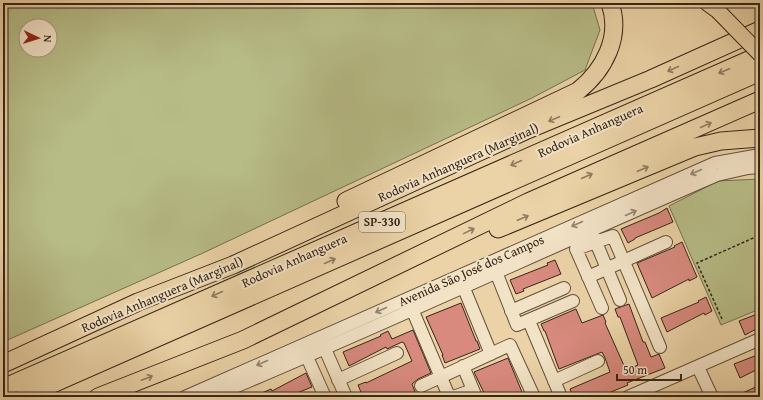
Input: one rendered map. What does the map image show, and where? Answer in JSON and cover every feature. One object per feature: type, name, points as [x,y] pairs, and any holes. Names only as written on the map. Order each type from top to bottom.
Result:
[{"type":"highway","points":[[267,248],[289,230],[385,181],[519,120],[578,91],[598,72],[610,48],[614,27],[610,3]]},
{"type":"highway","name":"Rodovia Anhanguera (Marginal)","points":[[3,364],[138,302],[233,265],[267,248],[525,131],[651,79],[760,30]]},
{"type":"highway","name":"Rodovia Anhanguera","points":[[3,388],[760,55]]},
{"type":"highway","name":"Rodovia Anhanguera","points":[[23,397],[760,72]]},
{"type":"highway","points":[[243,340],[528,202],[760,100]]},
{"type":"highway","points":[[98,397],[243,340],[302,320],[508,225],[695,147],[721,140],[760,138]]},
{"type":"highway","points":[[24,379],[209,284],[233,265]]},
{"type":"main road","points":[[718,6],[760,43]]},
{"type":"main road","points":[[718,6],[760,55]]},
{"type":"street","name":"Avenida São José dos Campos","points":[[185,397],[715,163],[760,155]]},
{"type":"street","name":"Avenida São José dos Campos","points":[[211,397],[307,357],[412,308],[496,272],[594,236],[717,175],[748,168],[760,168]]},
{"type":"street","points":[[594,236],[620,300]]},
{"type":"street","points":[[602,308],[576,249],[594,236],[613,236],[660,348]]},
{"type":"street","points":[[588,277],[666,242]]},
{"type":"street","points":[[496,272],[517,325],[573,301]]},
{"type":"street","points":[[463,286],[491,354]]},
{"type":"street","points":[[511,311],[564,288]]},
{"type":"street","points":[[412,308],[450,396],[475,394],[463,366]]},
{"type":"street","points":[[529,321],[561,397]]},
{"type":"street","points":[[628,397],[760,339]]},
{"type":"street","points":[[421,386],[510,345],[534,397]]},
{"type":"street","points":[[324,349],[342,389]]},
{"type":"street","points":[[307,357],[325,397],[342,389],[397,353]]},
{"type":"street","points":[[554,381],[598,362]]},
{"type":"street","points":[[698,367],[712,397]]},
{"type":"path","points":[[722,319],[697,262],[760,235]]},
{"type":"green space","points":[[3,3],[592,3],[600,30],[585,70],[532,98],[203,253],[3,342]]},
{"type":"green space","points":[[760,179],[760,309],[721,325],[669,206],[718,181]]},
{"type":"building","points":[[667,208],[673,222],[635,238],[628,243],[621,229],[659,213]]},
{"type":"building","points":[[682,242],[697,277],[689,281],[689,279],[652,298],[637,263],[675,247],[674,246]]},
{"type":"building","points":[[555,260],[561,274],[523,289],[524,291],[516,294],[510,280],[548,265],[547,263]]},
{"type":"building","points":[[706,297],[712,311],[705,315],[704,313],[667,332],[661,318],[699,302],[698,301]]},
{"type":"building","points":[[461,303],[480,349],[445,363],[443,355],[426,317]]},
{"type":"building","points":[[629,304],[643,342],[645,342],[651,357],[659,354],[665,368],[627,383],[628,385],[611,392],[613,397],[573,397],[570,389],[610,372],[605,358],[602,352],[559,369],[541,324],[576,309],[582,323],[603,315],[606,322],[605,323],[626,370],[638,365],[620,317],[618,317],[615,309]]},
{"type":"building","points":[[760,313],[760,327],[745,335],[739,321]]},
{"type":"building","points":[[413,330],[431,373],[418,379],[412,384],[417,397],[363,397],[358,385],[366,383],[412,361],[404,343],[402,342],[387,349],[386,347],[349,366],[343,352],[381,336],[380,335],[388,331],[392,339]]},
{"type":"building","points":[[760,354],[760,368],[740,378],[734,364]]},
{"type":"building","points":[[508,358],[524,397],[486,397],[474,372]]},
{"type":"building","points":[[306,373],[312,387],[287,397],[253,397],[271,389],[272,391]]},
{"type":"building","points":[[760,385],[760,397],[734,397]]}]
